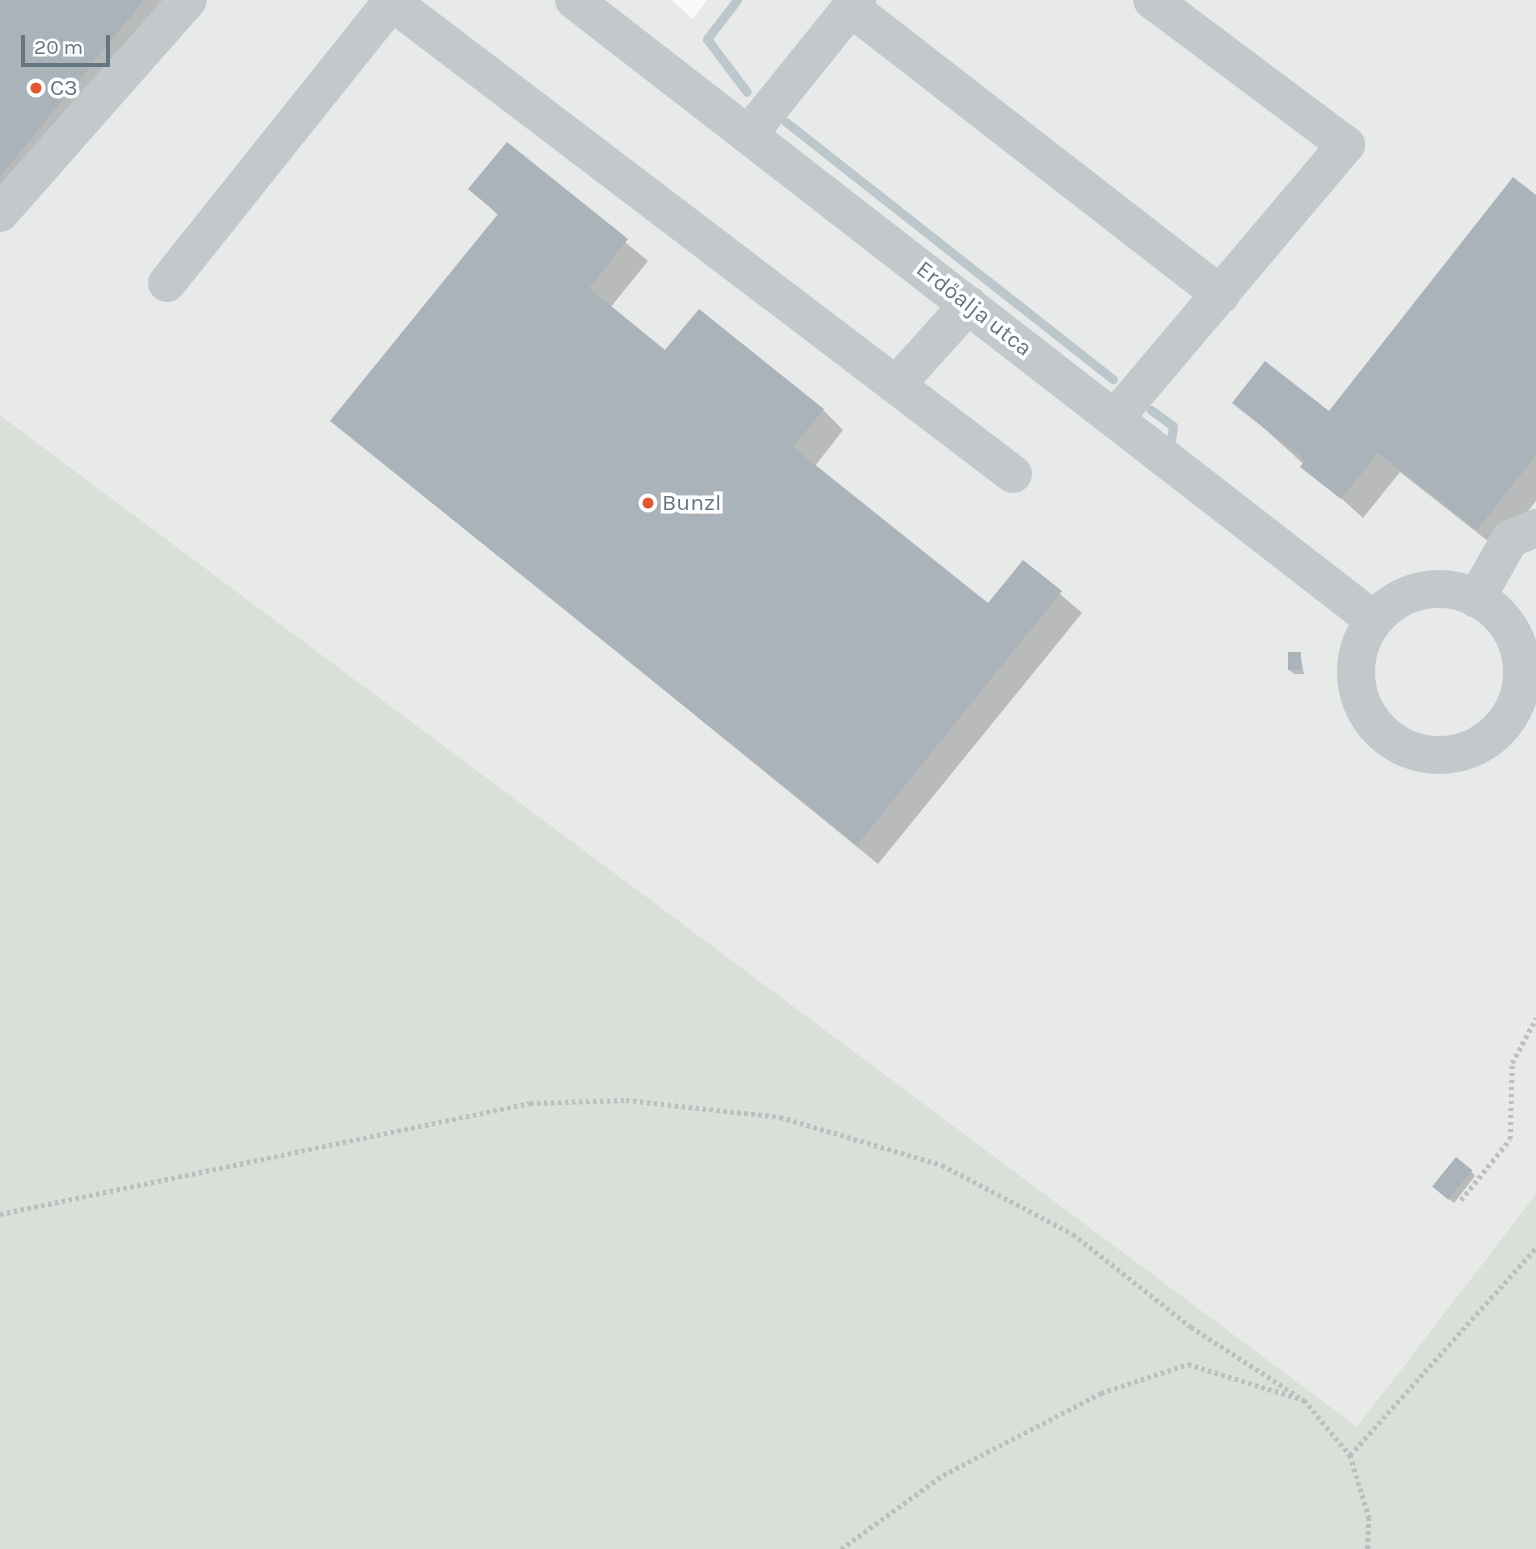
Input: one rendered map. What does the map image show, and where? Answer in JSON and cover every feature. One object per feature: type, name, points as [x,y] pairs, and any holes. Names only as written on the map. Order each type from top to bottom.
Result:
[{"type":"street","points":[[0,213],[188,0]]},
{"type":"street","name":"Erdőalja utca","points":[[574,0],[1374,620]]},
{"type":"street","points":[[1115,418],[1222,295],[1346,145],[1152,0]]},
{"type":"street","points":[[167,283],[393,1],[1013,474]]},
{"type":"street","points":[[748,135],[854,4],[1222,295]]},
{"type":"street","points":[[896,385],[968,305]]},
{"type":"street","points":[[1476,599],[1510,539],[1536,528]]},
{"type":"street","points":[[1425,590],[1458,591],[1476,599],[1512,631],[1522,661],[1528,696],[1503,726],[1475,748],[1438,756],[1403,748],[1375,727],[1359,697],[1356,657],[1374,620],[1395,601],[1425,590]]},
{"type":"path","points":[[1461,1200],[1510,1139],[1512,1063],[1536,1018]]},
{"type":"path","points":[[0,1214],[530,1103],[626,1100],[780,1117],[942,1165],[1073,1234],[1191,1327],[1304,1400],[1350,1455],[1370,1517],[1368,1549]]},
{"type":"path","points":[[1350,1455],[1536,1248]]},
{"type":"path","points":[[841,1549],[943,1475],[1101,1392],[1188,1364],[1304,1400]]},
{"type":"shaded area","points":[[0,0],[671,0],[693,19],[707,0],[1536,0],[1536,1194],[1357,1428],[0,415]]},
{"type":"shaded area","points":[[0,415],[1357,1427],[1536,1194],[1536,1549],[0,1549]]},
{"type":"building","name":"C3","points":[[0,0],[144,0],[0,177]]},
{"type":"building","name":"Bunzl","points":[[507,142],[628,239],[589,288],[665,350],[699,309],[824,409],[793,447],[988,603],[1023,560],[1062,591],[857,845],[330,421],[498,214],[468,189]]},
{"type":"building","points":[[1513,177],[1536,195],[1536,455],[1477,530],[1378,453],[1341,499],[1300,467],[1305,460],[1232,403],[1265,361],[1329,411]]},
{"type":"building","points":[[1288,652],[1301,652],[1301,670],[1288,670]]},
{"type":"building","points":[[1456,1157],[1472,1170],[1448,1200],[1432,1187]]},
{"type":"waterway","points":[[737,0],[707,39],[747,92]]},
{"type":"waterway","points":[[786,122],[1113,379]]},
{"type":"waterway","points":[[1151,410],[1173,426],[1170,448]]},
{"type":"place","name":"C3","points":[[36,88]]},
{"type":"place","name":"Bunzl","points":[[648,503]]}]
